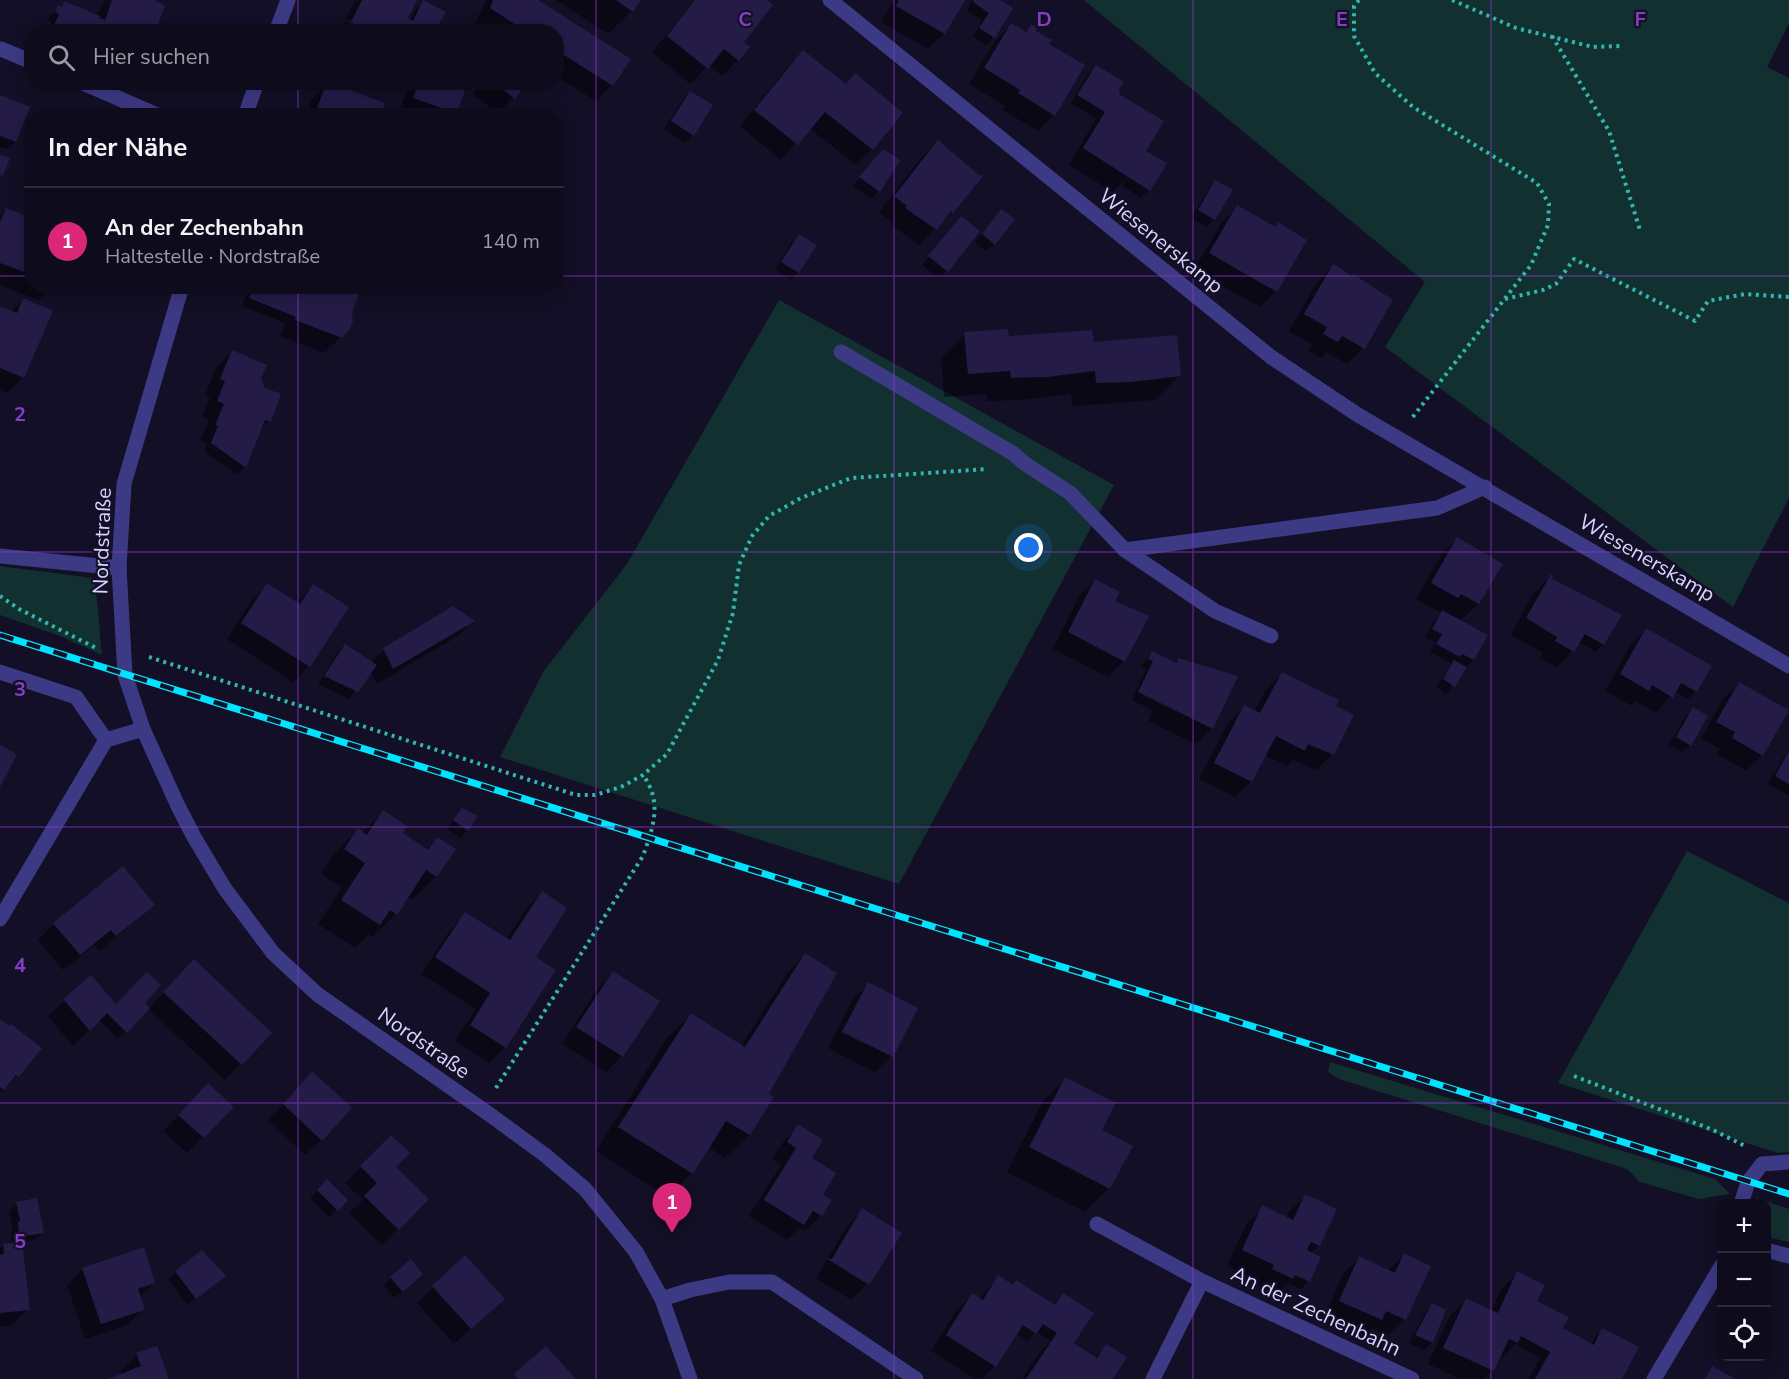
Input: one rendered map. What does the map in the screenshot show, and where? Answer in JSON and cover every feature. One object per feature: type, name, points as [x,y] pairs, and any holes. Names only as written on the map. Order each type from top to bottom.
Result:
[{"type":"street","points":[[279,24],[288,0]]},
{"type":"street","name":"Wiesenerskamp","points":[[830,0],[1271,357],[1358,415],[1789,666]]},
{"type":"street","points":[[1,49],[24,59]]},
{"type":"street","points":[[99,90],[141,108]]},
{"type":"street","points":[[248,108],[254,90]]},
{"type":"street","name":"Nordstraße","points":[[180,294],[124,484],[119,568],[125,675],[143,729],[194,837],[225,889],[273,953],[317,994],[483,1109],[585,1188],[636,1252],[662,1299],[690,1379]]},
{"type":"street","points":[[841,352],[1014,454],[1070,493],[1125,550],[1215,611],[1271,636]]},
{"type":"street","points":[[1125,550],[1437,508],[1485,487]]},
{"type":"street","points":[[0,556],[119,568]]},
{"type":"street","points":[[0,672],[76,697],[106,740]]},
{"type":"street","points":[[0,919],[106,740],[143,729]]},
{"type":"street","points":[[1742,1199],[1748,1182],[1762,1164],[1789,1162]]},
{"type":"street","name":"An der Zechenbahn","points":[[1096,1224],[1202,1281],[1412,1379]]},
{"type":"street","points":[[1771,1251],[1789,1256]]},
{"type":"street","points":[[1654,1379],[1717,1273]]},
{"type":"street","points":[[662,1299],[690,1290],[729,1282],[772,1281],[916,1379]]},
{"type":"street","name":"An der Zechenbahn","points":[[1153,1379],[1202,1281]]},
{"type":"path","points":[[1359,0],[1354,6],[1354,36],[1375,73],[1413,107],[1537,183],[1549,204],[1548,225],[1531,265],[1397,437]]},
{"type":"path","points":[[1452,0],[1516,28],[1593,47],[1623,46]]},
{"type":"path","points":[[1552,36],[1609,131],[1640,230]]},
{"type":"path","points":[[1504,300],[1543,290],[1556,284],[1574,259],[1695,321],[1708,301],[1745,294],[1789,297]]},
{"type":"path","points":[[0,596],[19,609],[57,627],[90,647],[124,653],[576,795],[595,795],[621,787],[643,775],[668,754],[718,660],[733,613],[739,565],[752,536],[769,516],[801,498],[851,478],[983,470],[1024,463]]},
{"type":"path","points":[[483,1109],[643,856],[654,824],[652,789],[643,775]]},
{"type":"path","points":[[1574,1076],[1713,1130],[1745,1147],[1762,1164]]},
{"type":"green space","points":[[1084,0],[1789,0],[1789,23],[1767,67],[1789,78],[1789,498],[1733,607],[1385,347],[1425,282]]},
{"type":"green space","points":[[779,300],[1114,485],[899,884],[500,757],[543,672],[627,564]]},
{"type":"green space","points":[[0,566],[93,578],[102,655],[60,636],[0,615]]},
{"type":"green space","points":[[1687,851],[1789,903],[1789,1152],[1778,1153],[1558,1083]]},
{"type":"green space","points":[[1330,1062],[1715,1179],[1730,1194],[1699,1199],[1640,1182],[1627,1169],[1339,1079],[1328,1072]]},
{"type":"green space","points":[[1771,1203],[1789,1209],[1789,1242],[1771,1238]]},
{"type":"building","points":[[112,0],[155,0],[165,6],[158,24],[55,24],[59,14],[55,12],[58,5],[62,7],[64,1],[105,20]]},
{"type":"building","points":[[362,0],[417,0],[408,18],[413,21],[423,0],[446,12],[439,24],[355,24],[351,22]]},
{"type":"building","points":[[493,0],[538,0],[631,59],[613,86],[564,55],[564,24],[515,24],[490,8]]},
{"type":"building","points":[[616,0],[641,0],[633,12]]},
{"type":"building","points":[[695,0],[767,0],[773,5],[744,42],[750,47],[739,61],[724,49],[708,69],[667,36]]},
{"type":"building","points":[[899,0],[965,0],[945,34],[896,6]]},
{"type":"building","points":[[974,0],[1000,0],[1013,8],[995,38],[979,28],[989,13],[973,2]]},
{"type":"building","points":[[1011,23],[1026,32],[1031,24],[1037,28],[1036,31],[1052,40],[1049,44],[1085,65],[1055,116],[1018,93],[1020,90],[984,68]]},
{"type":"building","points":[[803,50],[846,84],[855,73],[903,113],[873,150],[825,112],[798,145],[754,110]]},
{"type":"building","points":[[1096,65],[1124,82],[1118,91],[1121,92],[1119,94],[1164,121],[1146,151],[1167,163],[1150,191],[1083,148],[1105,112],[1077,95]]},
{"type":"building","points":[[324,90],[349,90],[385,103],[383,108],[317,108]]},
{"type":"building","points":[[416,90],[465,90],[459,108],[442,108],[413,98]]},
{"type":"building","points":[[504,90],[521,90],[515,99]]},
{"type":"building","points":[[690,91],[713,105],[694,136],[671,121]]},
{"type":"building","points":[[0,95],[30,107],[24,108],[24,122],[16,142],[0,136]]},
{"type":"building","points":[[938,140],[980,176],[982,174],[983,176],[937,230],[905,208],[907,206],[894,196]]},
{"type":"building","points":[[883,149],[900,160],[880,192],[859,177]]},
{"type":"building","points":[[0,154],[10,158],[3,176],[0,175]]},
{"type":"building","points":[[1215,180],[1233,190],[1215,220],[1198,210]]},
{"type":"building","points":[[1237,205],[1276,227],[1278,222],[1307,240],[1277,292],[1209,253]]},
{"type":"building","points":[[6,208],[24,215],[24,272],[0,263],[0,222]]},
{"type":"building","points":[[1001,209],[1015,219],[995,245],[982,234]]},
{"type":"building","points":[[961,216],[980,231],[948,272],[928,256]]},
{"type":"building","points":[[799,234],[817,245],[799,273],[781,262]]},
{"type":"building","points":[[1333,264],[1393,300],[1365,349],[1342,336],[1338,342],[1323,334],[1327,327],[1304,314]]},
{"type":"building","points":[[251,294],[359,294],[352,313],[353,321],[350,329],[342,338],[295,320],[296,317],[249,298]]},
{"type":"building","points":[[23,298],[53,311],[24,378],[0,368],[0,306],[17,313]]},
{"type":"building","points":[[1008,329],[1009,336],[1092,330],[1094,342],[1177,335],[1181,376],[1131,382],[1096,383],[1095,371],[1047,377],[1011,378],[1010,371],[968,374],[964,332]]},
{"type":"building","points":[[232,350],[267,365],[261,378],[265,388],[281,394],[271,422],[265,420],[246,468],[211,443],[218,426],[215,425],[224,404],[217,401],[225,381],[220,379]]},
{"type":"building","points":[[1457,537],[1503,564],[1479,604],[1461,594],[1458,598],[1431,583]]},
{"type":"building","points":[[1551,574],[1553,576],[1551,578],[1622,615],[1604,645],[1585,634],[1574,652],[1555,641],[1557,637],[1526,618]]},
{"type":"building","points":[[1095,579],[1120,592],[1115,601],[1149,616],[1125,662],[1068,632]]},
{"type":"building","points":[[267,583],[300,604],[313,584],[349,607],[310,667],[241,623]]},
{"type":"building","points":[[453,606],[475,621],[393,669],[383,648]]},
{"type":"building","points":[[1442,610],[1488,635],[1474,660],[1462,654],[1460,657],[1436,644],[1442,634],[1432,629]]},
{"type":"building","points":[[1646,628],[1712,666],[1697,692],[1681,683],[1673,698],[1652,685],[1649,691],[1620,674]]},
{"type":"building","points":[[345,644],[377,665],[358,692],[324,676]]},
{"type":"building","points":[[1152,651],[1177,663],[1178,658],[1238,676],[1213,729],[1138,692],[1153,661],[1148,659]]},
{"type":"building","points":[[1454,660],[1467,667],[1455,687],[1443,679]]},
{"type":"building","points":[[1282,672],[1339,700],[1336,706],[1354,715],[1334,755],[1308,744],[1305,751],[1276,736],[1252,782],[1214,763],[1244,705],[1260,713]]},
{"type":"building","points":[[1739,682],[1789,710],[1763,756],[1732,738],[1735,732],[1716,722]]},
{"type":"building","points":[[1693,707],[1708,716],[1691,746],[1676,737]]},
{"type":"building","points":[[0,745],[17,754],[0,787]]},
{"type":"building","points":[[1789,751],[1789,784],[1775,776]]},
{"type":"building","points":[[462,808],[478,816],[468,831],[453,820]]},
{"type":"building","points":[[383,810],[407,826],[403,833],[428,850],[437,837],[456,849],[437,877],[426,870],[397,915],[390,910],[380,925],[341,900],[365,863],[344,849],[358,828],[367,835]]},
{"type":"building","points":[[123,866],[155,905],[116,936],[111,930],[80,955],[53,923]]},
{"type":"building","points":[[542,891],[567,908],[536,957],[556,970],[506,1048],[470,1025],[490,993],[435,957],[465,912],[510,940]]},
{"type":"building","points":[[805,953],[837,973],[769,1094],[774,1097],[750,1135],[726,1121],[693,1174],[618,1127],[691,1013],[745,1047]]},
{"type":"building","points":[[194,959],[272,1033],[242,1065],[163,992]]},
{"type":"building","points":[[613,971],[660,1001],[623,1057],[576,1027]]},
{"type":"building","points":[[147,972],[161,985],[145,1003],[150,1008],[127,1033],[107,1013],[90,1031],[63,999],[91,975],[116,1004]]},
{"type":"building","points":[[868,982],[918,1008],[893,1057],[842,1032]]},
{"type":"building","points":[[0,1019],[9,1026],[11,1024],[42,1048],[19,1077],[16,1075],[4,1090],[0,1087]]},
{"type":"building","points":[[312,1071],[352,1108],[322,1141],[283,1104]]},
{"type":"building","points":[[1065,1077],[1116,1103],[1102,1130],[1133,1146],[1110,1189],[1029,1147]]},
{"type":"building","points":[[208,1083],[234,1107],[204,1138],[178,1115]]},
{"type":"building","points":[[798,1124],[823,1140],[812,1158],[836,1173],[823,1195],[832,1200],[822,1216],[813,1211],[804,1225],[764,1200],[796,1148],[787,1142]]},
{"type":"building","points":[[391,1135],[410,1153],[396,1167],[429,1199],[399,1230],[364,1196],[377,1183],[360,1166]]},
{"type":"building","points":[[327,1179],[348,1200],[338,1211],[317,1190]]},
{"type":"building","points":[[1305,1194],[1337,1209],[1320,1246],[1311,1242],[1307,1250],[1321,1257],[1310,1282],[1295,1275],[1293,1279],[1272,1269],[1274,1265],[1242,1250],[1262,1205],[1293,1220]]},
{"type":"building","points":[[37,1198],[44,1233],[19,1237],[18,1222],[20,1221],[16,1202]]},
{"type":"building","points":[[862,1208],[902,1233],[869,1285],[826,1258],[832,1259]]},
{"type":"building","points":[[22,1242],[30,1310],[0,1313],[0,1255],[4,1254],[3,1244]]},
{"type":"building","points":[[144,1247],[155,1283],[138,1289],[145,1310],[101,1324],[82,1268]]},
{"type":"building","points":[[202,1250],[226,1276],[196,1299],[175,1271]]},
{"type":"building","points":[[1404,1253],[1431,1266],[1406,1320],[1386,1311],[1382,1320],[1339,1301],[1359,1256],[1395,1273]]},
{"type":"building","points":[[465,1255],[505,1299],[471,1329],[432,1286]]},
{"type":"building","points":[[411,1259],[423,1274],[403,1292],[390,1277]]},
{"type":"building","points":[[1517,1271],[1545,1285],[1537,1301],[1569,1317],[1563,1328],[1594,1345],[1602,1328],[1639,1347],[1622,1379],[1535,1379],[1550,1352],[1521,1336],[1518,1343],[1509,1339],[1494,1371],[1443,1348],[1466,1298],[1498,1313]]},
{"type":"building","points":[[998,1275],[1013,1285],[1016,1280],[1055,1305],[1063,1293],[1094,1313],[1074,1343],[1097,1358],[1106,1344],[1127,1357],[1113,1379],[1026,1379],[1057,1333],[1043,1324],[1036,1334],[1023,1325],[996,1367],[946,1335],[972,1293],[983,1300]]},
{"type":"building","points":[[1432,1303],[1446,1310],[1433,1343],[1415,1335]]},
{"type":"building","points":[[157,1346],[169,1379],[108,1379],[141,1366],[136,1353]]},
{"type":"building","points":[[546,1346],[576,1379],[518,1379],[514,1374]]},
{"type":"building","points":[[1712,1366],[1736,1379],[1705,1379]]},
{"type":"railway","points":[[0,635],[1789,1194]]},
{"type":"place","name":"An der Zechenbahn","points":[[672,1233]]}]
